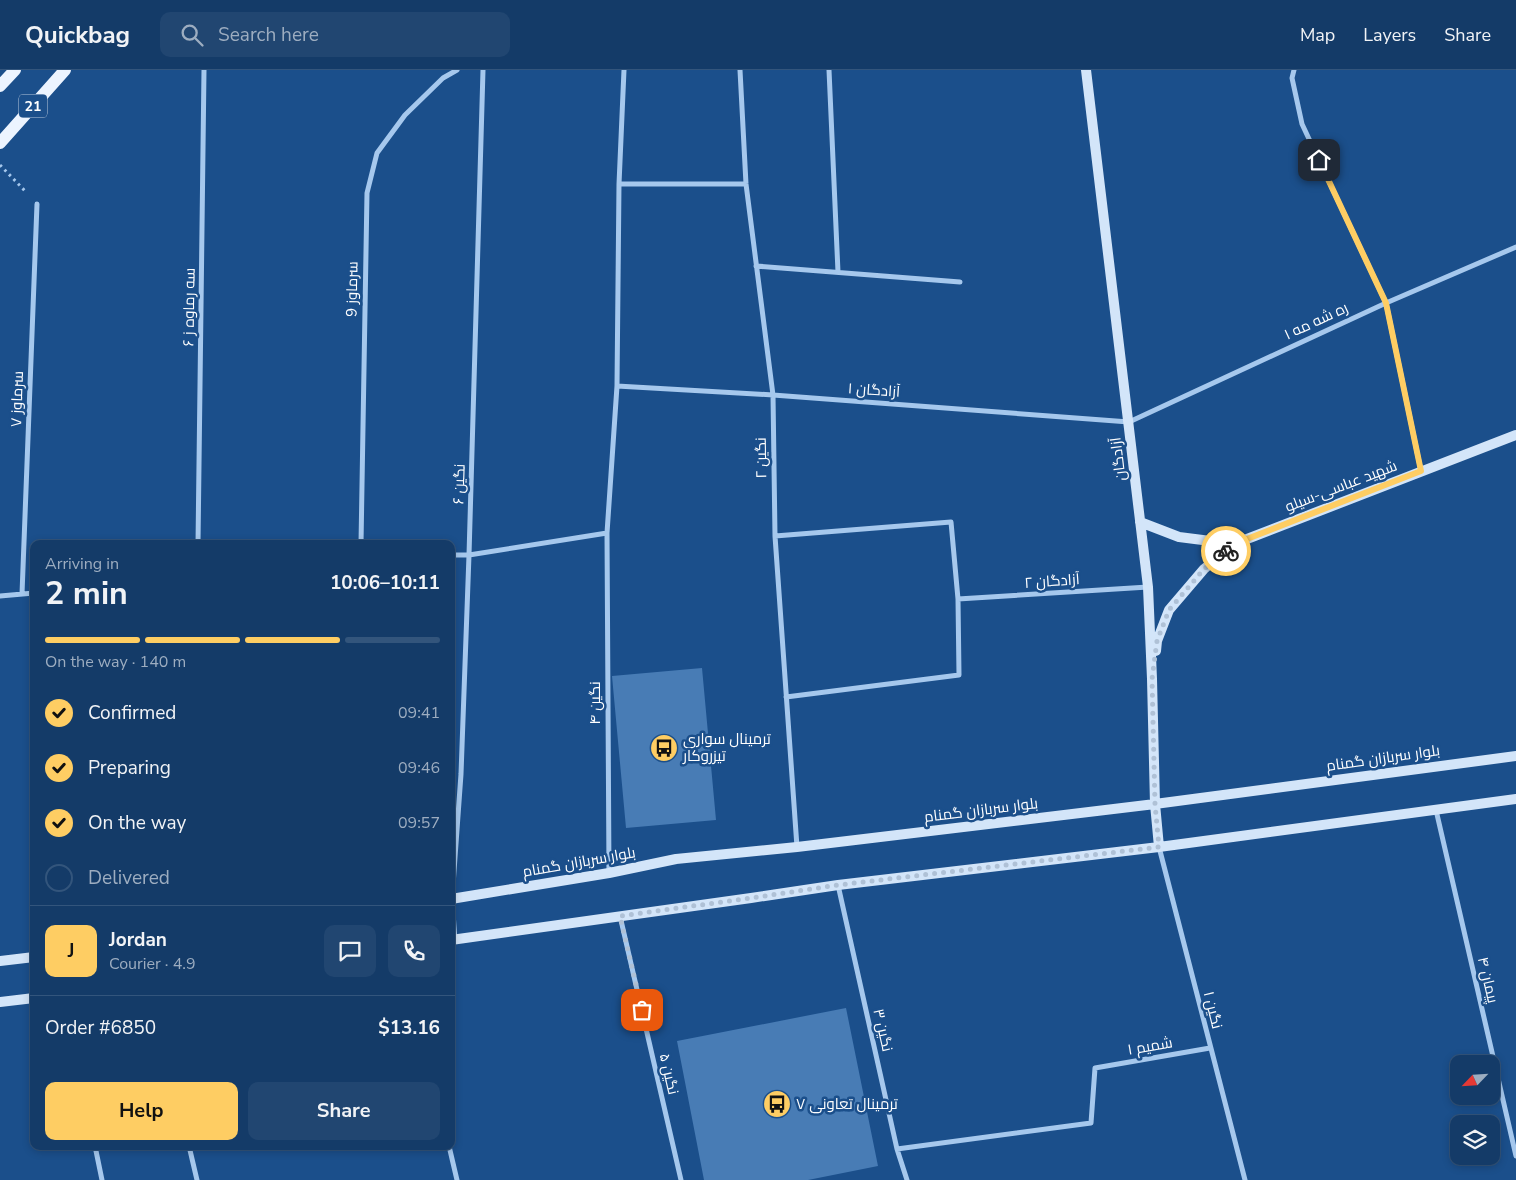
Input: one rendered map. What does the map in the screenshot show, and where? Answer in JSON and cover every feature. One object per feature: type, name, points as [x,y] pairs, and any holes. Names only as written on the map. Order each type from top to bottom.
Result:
[{"type":"main road","name":"21","points":[[0,86],[15,70]]},
{"type":"main road","name":"21","points":[[0,143],[65,70]]},
{"type":"main road","name":"آزادگان","points":[[1086,70],[1148,587],[1155,804],[1159,847]]},
{"type":"main road","name":"شهید عباسی-سیلو","points":[[1234,544],[1516,435]]},
{"type":"main road","points":[[1140,522],[1179,538],[1234,544]]},
{"type":"main road","points":[[1152,679],[1157,641],[1169,610],[1204,569],[1234,544]]},
{"type":"main road","name":"بلوار سربازان گمنام","points":[[455,899],[609,873],[676,859],[797,847],[1155,804],[1516,756]]},
{"type":"main road","points":[[455,940],[838,885],[1159,847],[1516,799]]},
{"type":"main road","points":[[0,961],[30,957]]},
{"type":"main road","points":[[0,1002],[30,998]]},
{"type":"street","name":"سه رماوه ز ۶","points":[[198,540],[204,70]]},
{"type":"street","name":"سرماوز 9","points":[[361,540],[367,192],[377,153],[405,115],[444,78],[457,70]]},
{"type":"street","name":"نگین ۶","points":[[455,857],[461,774],[469,555],[483,70]]},
{"type":"street","name":"نگین ۴","points":[[609,873],[607,533],[617,386],[619,184],[624,70]]},
{"type":"street","name":"نگین ۲","points":[[740,70],[746,184],[773,394],[775,536],[797,847]]},
{"type":"street","points":[[830,70],[838,272]]},
{"type":"street","points":[[1294,70],[1292,78],[1302,124],[1386,303],[1421,471]]},
{"type":"street","points":[[619,184],[746,184]]},
{"type":"street","name":"سرماوز ۷","points":[[22,594],[37,204]]},
{"type":"street","name":"ره شه مه ۱","points":[[1128,422],[1386,303],[1516,247]]},
{"type":"street","points":[[756,266],[960,282]]},
{"type":"street","name":"آزادگان ۱","points":[[617,386],[773,394],[1128,422]]},
{"type":"street","points":[[775,536],[951,522],[958,600],[959,675],[786,697]]},
{"type":"street","points":[[455,555],[469,555],[607,533]]},
{"type":"street","name":"آزادگان ۲","points":[[958,600],[1148,587]]},
{"type":"street","points":[[0,596],[30,593]]},
{"type":"street","name":"پیمان ۴","points":[[1436,810],[1516,1156]]},
{"type":"street","name":"نگین ۱","points":[[1159,847],[1245,1180]]},
{"type":"street","name":"نگین ۳","points":[[838,885],[897,1149],[907,1180]]},
{"type":"street","name":"نگین ۵","points":[[620,916],[681,1180]]},
{"type":"street","name":"شمیم ۱","points":[[897,1149],[1090,1123],[1095,1068],[1210,1048]]},
{"type":"street","points":[[96,1150],[102,1180]]},
{"type":"street","points":[[190,1150],[197,1180]]},
{"type":"street","points":[[450,1150],[457,1180]]},
{"type":"path","points":[[0,165],[37,204]]},
{"type":"building","name":"ترمینال سواری تیزروکار","points":[[702,668],[716,820],[626,828],[612,676]]},
{"type":"building","name":"ترمینال تعاونی ۷","points":[[846,1008],[878,1166],[808,1180],[704,1180],[677,1041]]},
{"type":"way so far","points":[[642,1010],[620,916],[838,885],[1159,847],[1155,804],[1152,679],[1157,641],[1169,610],[1204,569],[1226,551]]},
{"type":"place","name":"ترمینال سواری تیزروکار","points":[[664,748]]},
{"type":"place","name":"ترمینال تعاونی ۷","points":[[777,1104]]},
{"type":"route","points":[[1226,551],[1234,544],[1421,471],[1386,303],[1319,160]]}]
